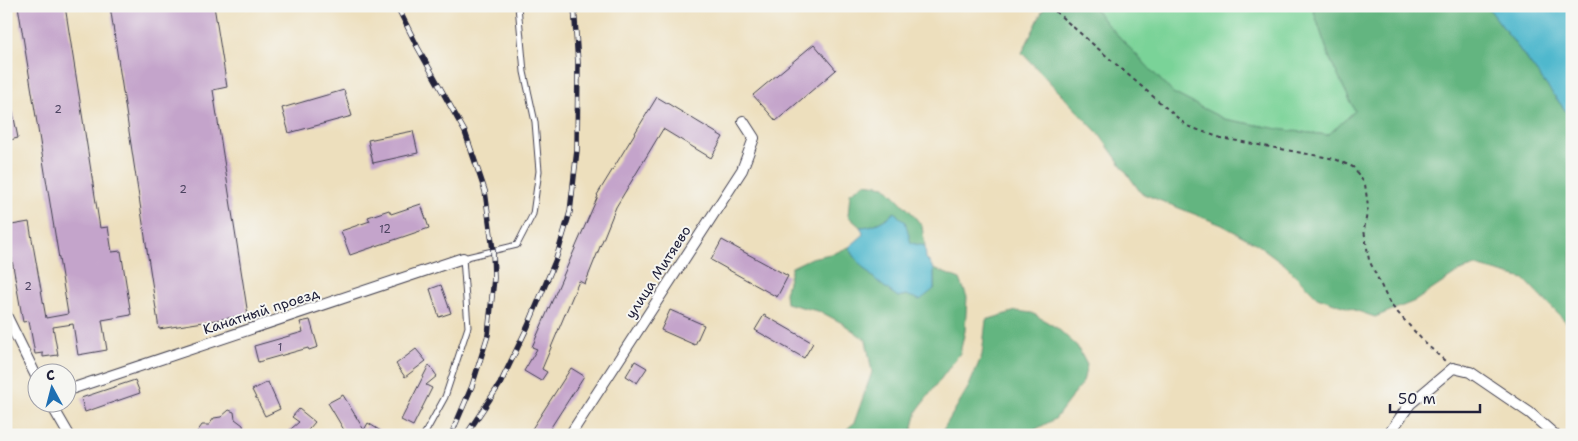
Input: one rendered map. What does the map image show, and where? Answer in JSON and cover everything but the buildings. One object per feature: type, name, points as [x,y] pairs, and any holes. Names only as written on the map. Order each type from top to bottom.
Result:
[{"type":"street","name":"улица Митяево","points":[[570,435],[709,218],[742,170],[754,138],[743,121]]},
{"type":"street","name":"Канатный проезд","points":[[78,387],[463,258]]},
{"type":"street","points":[[6,315],[30,364]]},
{"type":"street","points":[[1388,435],[1410,404],[1453,368],[1470,372],[1530,413],[1555,435]]},
{"type":"street","points":[[57,414],[69,435]]},
{"type":"lane","points":[[424,435],[445,397],[468,327],[463,258],[517,245],[533,214],[538,161],[535,122],[524,72],[518,6]]},
{"type":"path","points":[[1049,6],[1187,126],[1221,138],[1335,159],[1353,167],[1365,184],[1368,207],[1364,230],[1369,260],[1390,304],[1425,342],[1453,368]]},
{"type":"green space","points":[[1045,6],[1093,6],[1104,21],[1173,93],[1224,119],[1284,130],[1328,135],[1355,111],[1330,59],[1312,6],[1487,6],[1571,118],[1572,328],[1524,279],[1476,266],[1460,271],[1415,301],[1375,317],[1317,297],[1284,264],[1257,244],[1222,225],[1141,193],[1099,134],[1022,53]]},
{"type":"green space","points":[[1093,6],[1312,6],[1330,59],[1355,111],[1328,135],[1284,130],[1224,119],[1173,93],[1104,21]]},
{"type":"green space","points":[[865,183],[885,186],[911,212],[922,226],[925,246],[911,243],[895,212],[879,222],[865,227],[860,227],[848,216],[850,193]]},
{"type":"green space","points":[[849,247],[858,262],[870,275],[898,297],[934,289],[934,269],[960,279],[967,297],[965,331],[960,353],[917,411],[911,435],[840,435],[854,423],[872,372],[866,340],[842,323],[821,312],[786,303],[785,293],[792,267],[811,258],[835,253]]},
{"type":"green space","points":[[1016,311],[1032,313],[1057,328],[1077,346],[1087,365],[1083,382],[1055,419],[1025,435],[940,435],[969,386],[982,355],[986,320]]},
{"type":"water","points":[[1487,6],[1572,6],[1572,126],[1571,118]]},
{"type":"water","points":[[895,212],[905,221],[911,243],[925,246],[926,258],[934,269],[934,289],[920,300],[906,295],[898,297],[891,292],[864,268],[849,247],[862,236],[863,232],[860,227],[870,226]]},
{"type":"railway","points":[[397,6],[465,132],[485,191],[493,250],[494,278],[488,335],[472,386],[451,435]]},
{"type":"railway","points":[[466,435],[500,384],[528,326],[556,259],[570,212],[577,150],[578,63],[574,6]]}]
